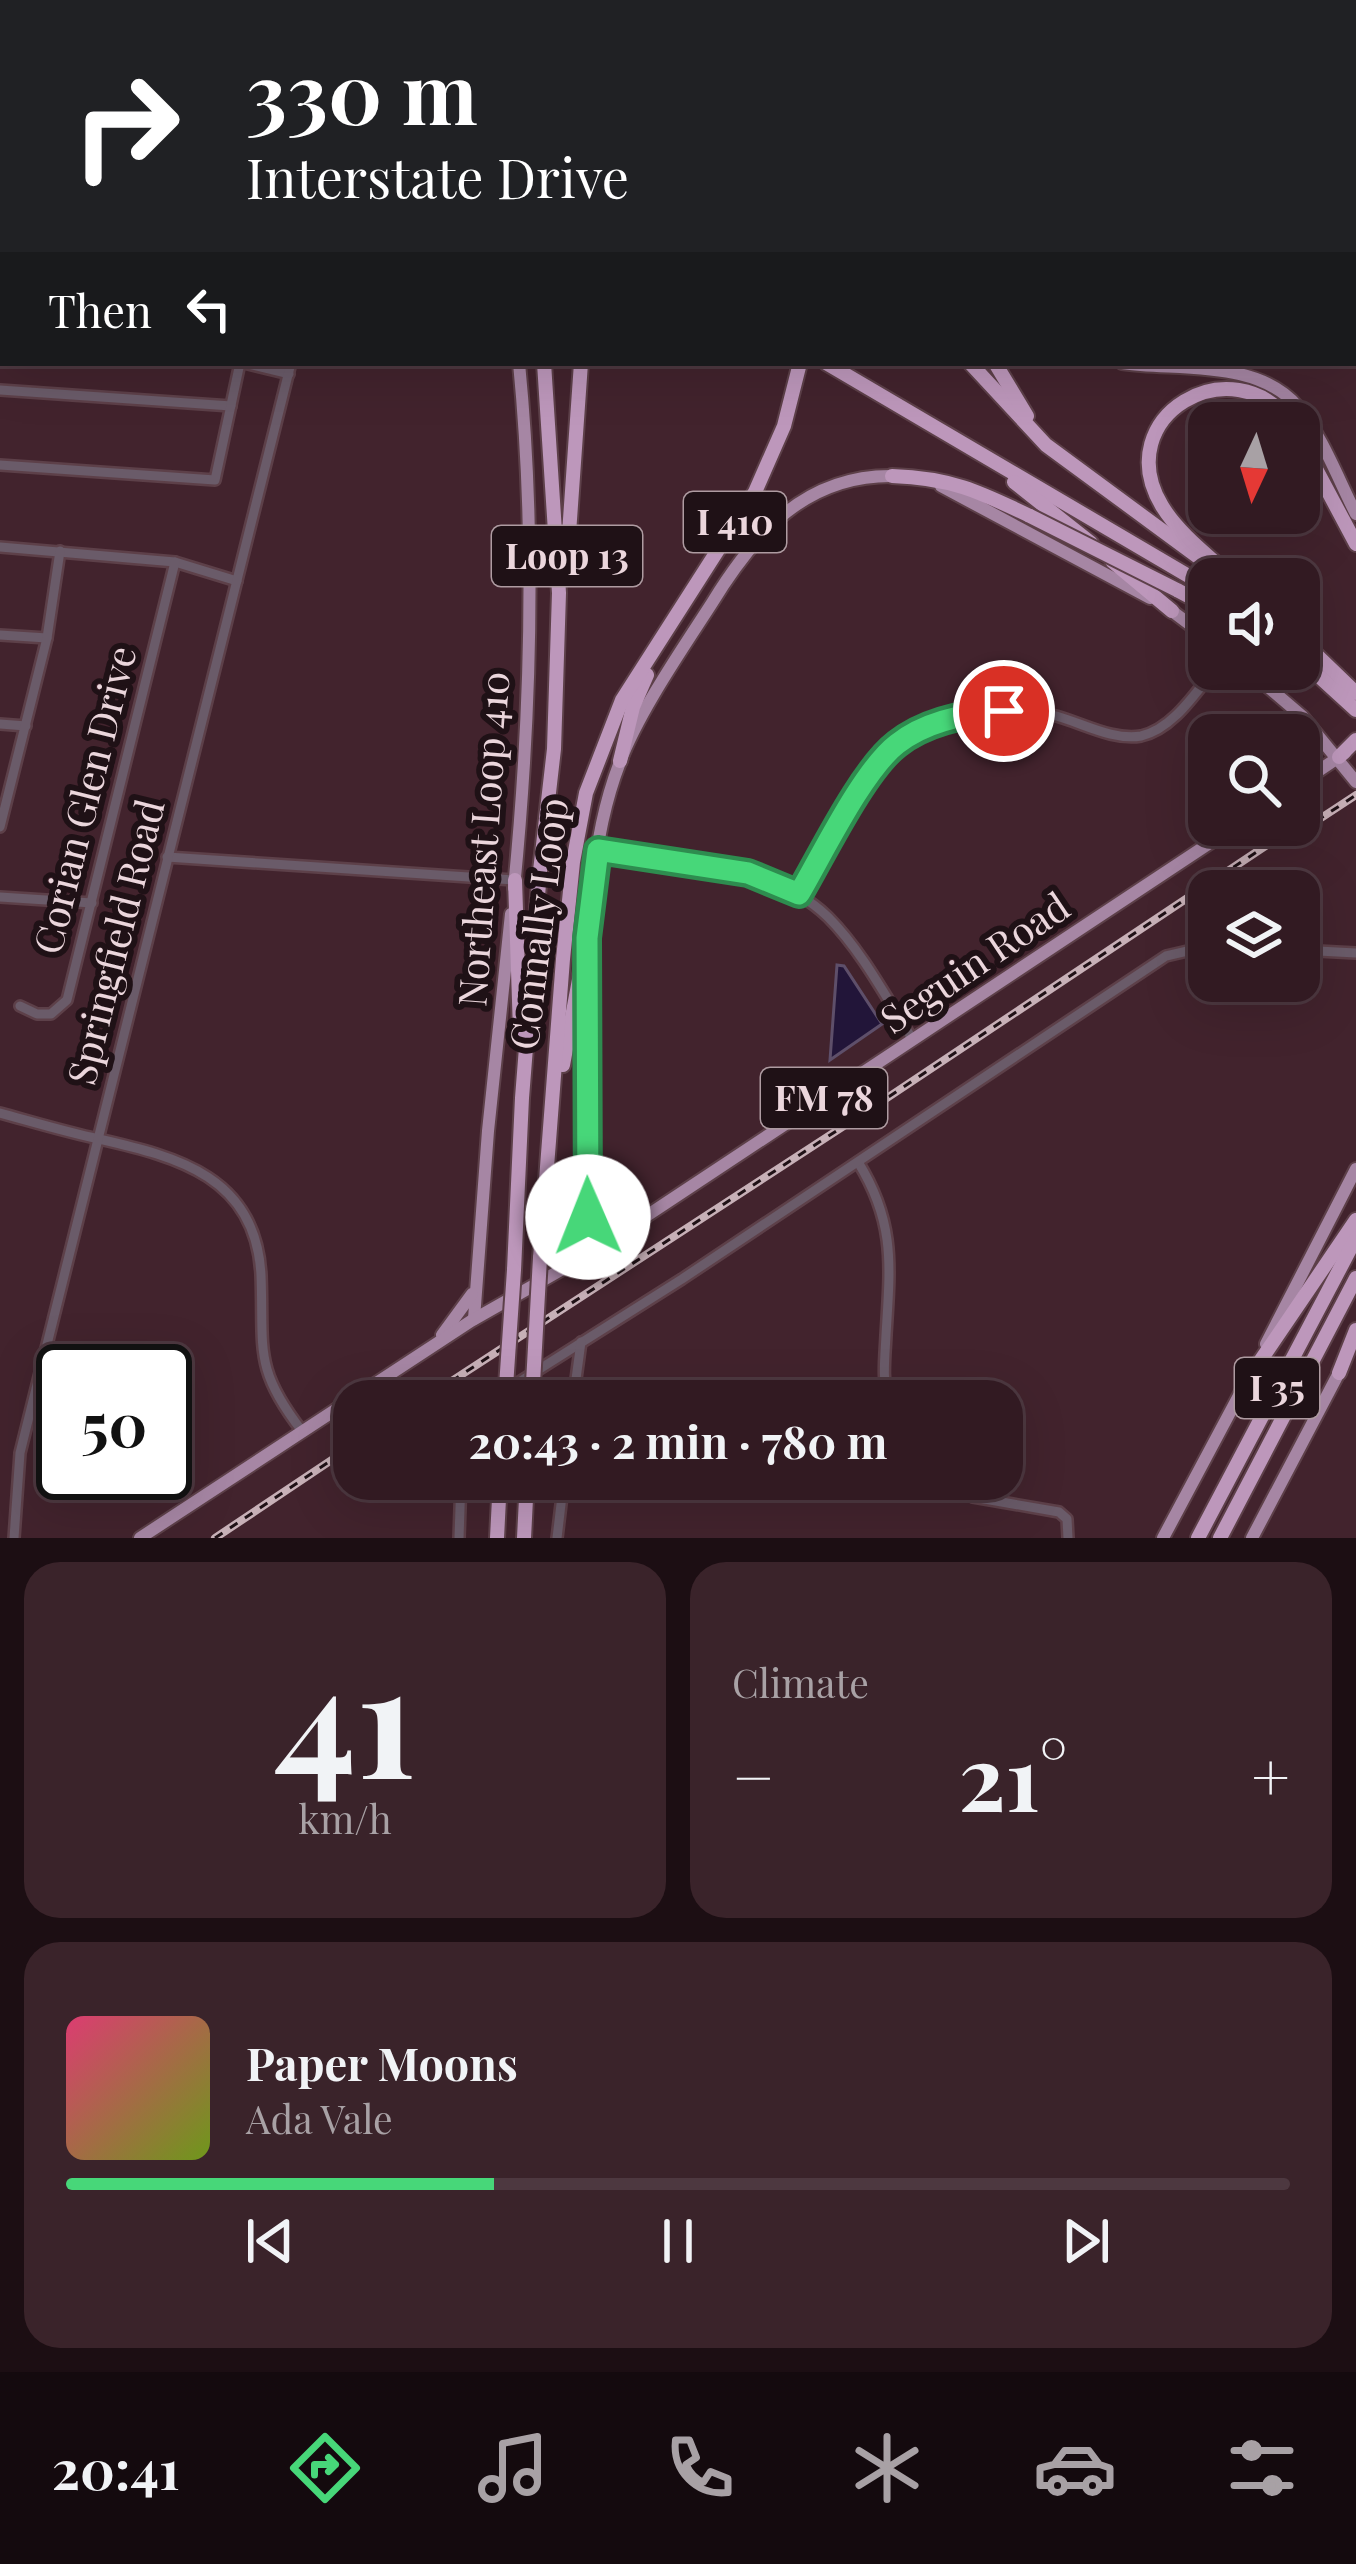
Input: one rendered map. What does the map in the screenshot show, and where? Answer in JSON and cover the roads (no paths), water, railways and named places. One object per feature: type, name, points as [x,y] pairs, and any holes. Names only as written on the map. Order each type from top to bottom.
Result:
[{"type":"highway","name":"Connally Loop","points":[[506,1380],[522,1098],[554,749],[559,593],[544,366]]},
{"type":"highway","name":"Loop 13","points":[[554,749],[580,366]]},
{"type":"highway","name":"Connally Loop","points":[[533,1380],[563,958],[586,793],[622,700],[755,492],[791,405],[799,366]]},
{"type":"highway","points":[[831,366],[1188,576]]},
{"type":"highway","points":[[973,366],[1046,445],[1202,558]]},
{"type":"highway","points":[[997,366],[1046,445]]},
{"type":"highway","points":[[1210,558],[1160,503],[1149,472],[1153,434],[1162,418],[1192,397],[1233,388],[1268,402]]},
{"type":"highway","points":[[973,449],[1172,611]]},
{"type":"highway","points":[[892,476],[957,483],[1188,596]]},
{"type":"highway","points":[[1320,476],[1356,544]]},
{"type":"highway","points":[[620,761],[633,707],[665,632]]},
{"type":"highway","points":[[1320,662],[1354,702]]},
{"type":"highway","points":[[1320,676],[1354,702]]},
{"type":"highway","points":[[1339,757],[1356,743]]},
{"type":"highway","points":[[515,880],[522,1098]]},
{"type":"highway","points":[[549,1135],[587,938]]},
{"type":"highway","points":[[1248,1379],[1356,1220]]},
{"type":"highway","name":"I 35","points":[[1198,1538],[1356,1238]]},
{"type":"highway","name":"I 35","points":[[1220,1538],[1356,1279]]},
{"type":"highway","points":[[1339,1373],[1356,1330]]},
{"type":"highway","points":[[497,1538],[499,1500]]},
{"type":"highway","points":[[524,1538],[526,1500]]},
{"type":"main road","name":"Northeast Loop 410","points":[[474,1319],[515,880],[528,650],[527,489],[519,366]]},
{"type":"main road","points":[[1155,366],[1233,373],[1286,395],[1312,429],[1356,514]]},
{"type":"main road","points":[[589,1253],[587,938],[598,850],[620,761],[742,555],[767,528],[807,497],[841,484],[892,476],[926,481],[968,498],[1188,623]]},
{"type":"main road","points":[[1271,690],[1299,714]]},
{"type":"main road","points":[[1320,735],[1356,782]]},
{"type":"main road","points":[[1320,770],[1339,757]]},
{"type":"main road","name":"Seguin Road","points":[[140,1538],[474,1319],[624,1231],[1205,846]]},
{"type":"main road","points":[[1163,1538],[1356,1169]]},
{"type":"main road","points":[[588,1217],[603,1230],[624,1231]]},
{"type":"main road","points":[[434,1346],[469,1301],[476,1281]]},
{"type":"main road","points":[[1252,1538],[1356,1339]]},
{"type":"street","points":[[0,465],[214,480],[241,366]]},
{"type":"street","name":"Springfield Road","points":[[14,1538],[20,1453],[290,368]]},
{"type":"street","points":[[0,390],[231,406]]},
{"type":"street","points":[[0,547],[175,562],[237,581]]},
{"type":"street","points":[[0,827],[47,638],[60,551]]},
{"type":"street","name":"Corian Glen Drive","points":[[20,1006],[51,1014],[67,1000],[175,562]]},
{"type":"street","points":[[0,635],[47,638]]},
{"type":"street","points":[[799,894],[870,776],[893,746],[906,738],[966,715],[1004,711],[1044,713],[1111,733],[1139,736],[1161,726],[1198,690]]},
{"type":"street","points":[[0,724],[26,726]]},
{"type":"street","points":[[598,850],[748,873],[799,894],[838,928],[914,1040]]},
{"type":"street","points":[[167,857],[515,880]]},
{"type":"street","points":[[0,897],[92,903]]},
{"type":"street","points":[[522,1380],[1166,956],[1188,951]]},
{"type":"street","points":[[1320,951],[1355,953]]},
{"type":"street","points":[[0,1113],[152,1150],[190,1164],[234,1202],[255,1239],[266,1373],[302,1431]]},
{"type":"street","points":[[858,1162],[883,1212],[890,1239],[886,1380]]},
{"type":"street","points":[[576,1380],[581,1342]]},
{"type":"street","points":[[459,1538],[460,1500]]},
{"type":"street","points":[[557,1538],[562,1500]]},
{"type":"street","points":[[990,1500],[1059,1512],[1067,1519],[1068,1538]]},
{"type":"railway","points":[[1320,819],[1356,795]]},
{"type":"railway","points":[[453,1380],[1265,846]]},
{"type":"railway","points":[[215,1538],[333,1459]]}]
